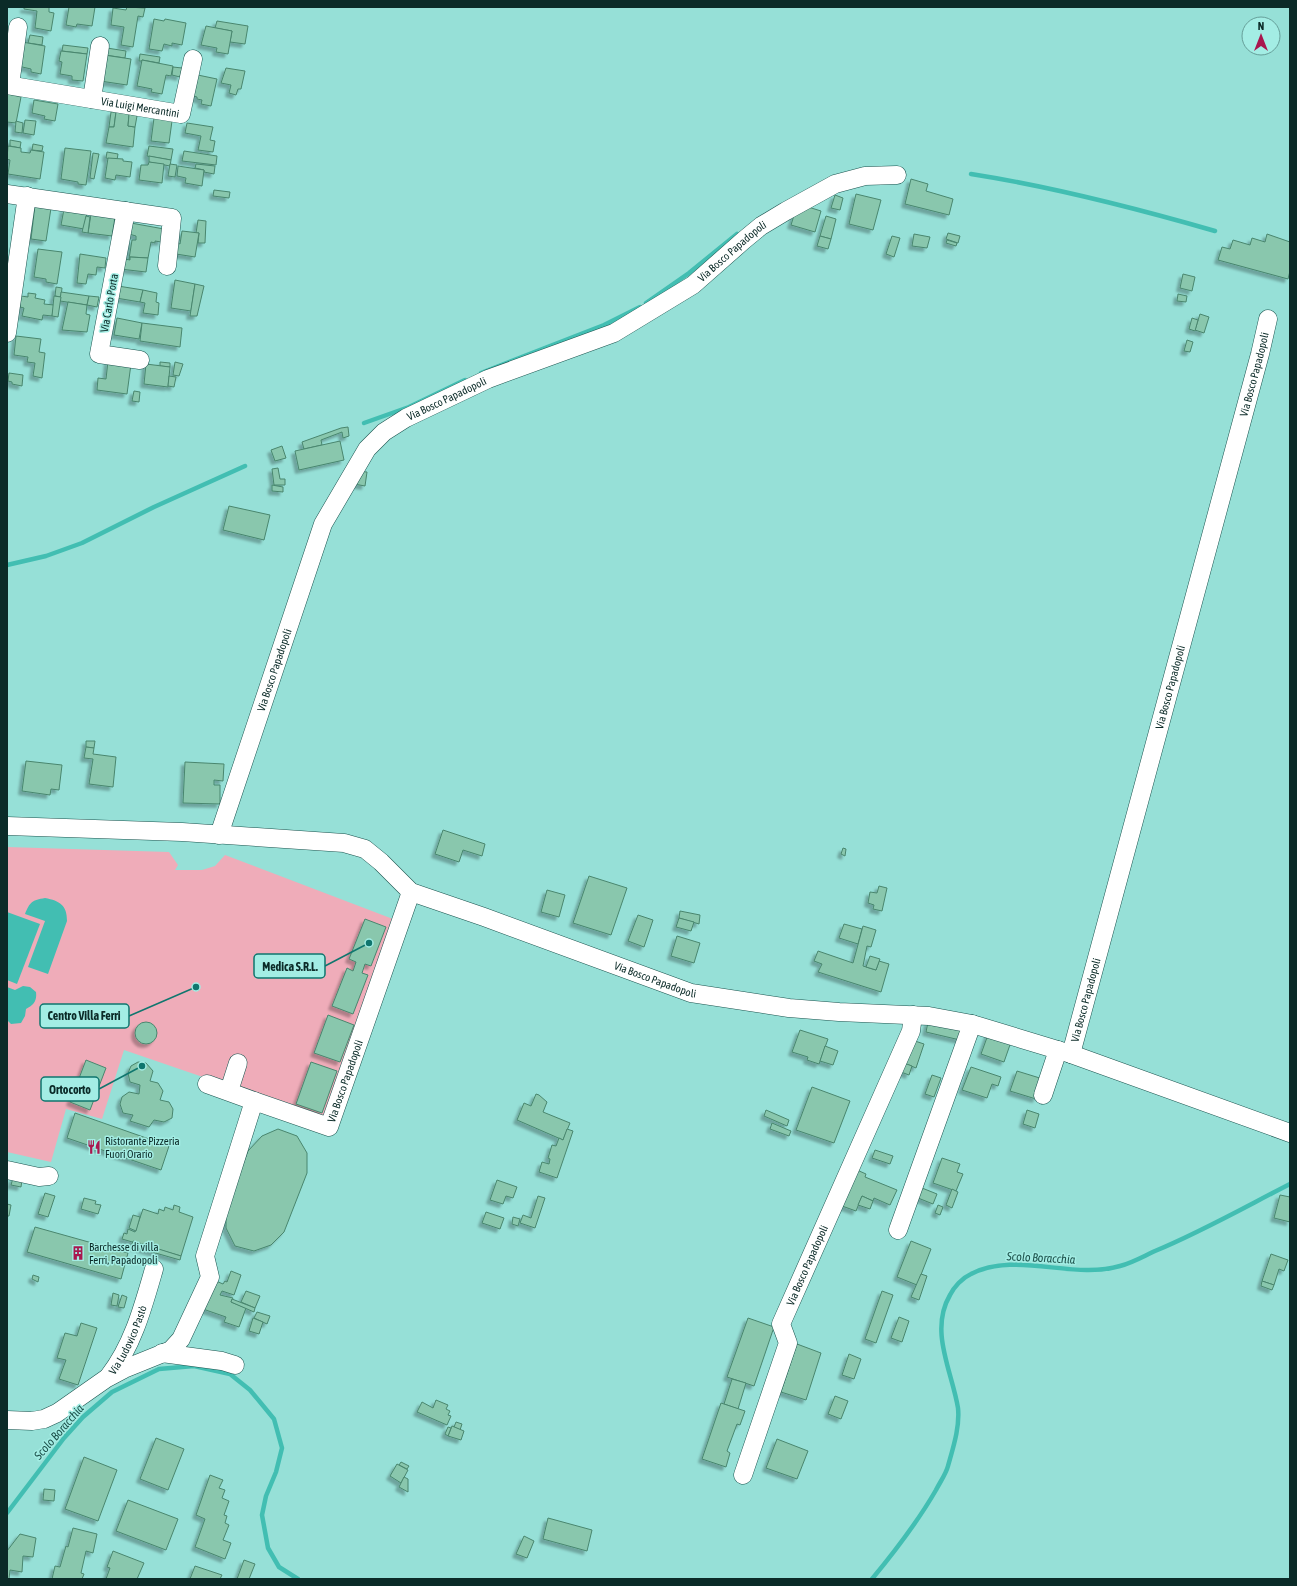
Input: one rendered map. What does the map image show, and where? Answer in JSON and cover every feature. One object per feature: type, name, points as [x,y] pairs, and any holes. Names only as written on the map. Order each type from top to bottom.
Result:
[{"type":"street","name":"Via Luigi Mercantini","points":[[18,27],[8,85],[181,114],[193,59]]},
{"type":"street","name":"Via Luigi Mercantini","points":[[92,99],[100,46]]},
{"type":"street","name":"Via Bosco Papadopoli","points":[[219,835],[323,524],[367,449],[384,432],[406,418],[488,379],[614,333],[693,285],[761,226],[836,184],[864,176],[897,175]]},
{"type":"street","points":[[7,194],[172,218],[167,266]]},
{"type":"street","points":[[7,333],[27,196]]},
{"type":"street","name":"Via Carlo Porta","points":[[126,211],[99,354],[140,360]]},
{"type":"street","name":"Via Bosco Papadopoli","points":[[1064,1052],[1260,354],[1268,319]]},
{"type":"street","name":"Via Bosco Papadopoli","points":[[7,826],[219,835],[344,843],[365,849],[381,862],[411,892],[484,916],[692,993],[789,1008],[929,1016],[972,1024],[1064,1052],[1290,1133]]},
{"type":"street","name":"Via Bosco Papadopoli","points":[[208,1084],[329,1127],[411,892]]},
{"type":"street","name":"Via Bosco Papadopoli","points":[[743,1475],[788,1343],[781,1324],[911,1031],[913,1016]]},
{"type":"street","points":[[898,1230],[972,1024]]},
{"type":"street","points":[[1043,1095],[1064,1052]]},
{"type":"street","points":[[229,1091],[238,1063]]},
{"type":"street","name":"Via Ludovico Pastò","points":[[7,1420],[32,1422],[44,1419],[57,1413],[107,1378],[124,1369],[171,1350],[181,1339],[210,1278],[205,1256],[254,1100]]},
{"type":"street","points":[[7,1170],[39,1177],[49,1176]]},
{"type":"street","name":"Via Ludovico Pastò","points":[[107,1378],[119,1363],[129,1345],[146,1299],[154,1269]]},
{"type":"street","points":[[162,1353],[222,1361],[235,1365]]},
{"type":"shaded area","points":[[7,847],[169,852],[178,865],[175,870],[202,870],[215,866],[225,855],[406,924],[337,1123],[124,1050],[102,1119],[66,1109],[51,1162],[7,1152]]},
{"type":"water","points":[[45,898],[59,902],[64,907],[67,916],[67,921],[48,974],[28,967],[45,921],[25,914],[32,902]]},
{"type":"water","points":[[7,912],[40,924],[17,984],[7,980]]},
{"type":"water","points":[[23,986],[30,987],[36,992],[36,998],[33,1004],[26,1009],[25,1016],[21,1023],[11,1024],[7,1020],[7,987],[15,990]]},
{"type":"building","points":[[24,7],[49,7],[49,12],[54,13],[51,31],[35,28],[37,11],[24,9]]},
{"type":"building","points":[[69,7],[95,7],[92,26],[77,24],[76,27],[66,25]]},
{"type":"building","points":[[127,7],[145,8],[143,17],[138,16],[133,47],[121,45],[124,27],[111,25],[113,8],[126,10]]},
{"type":"building","points":[[154,19],[164,21],[165,19],[186,23],[182,45],[172,43],[172,46],[164,44],[162,51],[149,49]]},
{"type":"building","points":[[217,21],[248,26],[245,44],[230,42],[232,31],[215,28]]},
{"type":"building","points":[[206,26],[232,31],[228,54],[216,52],[217,48],[201,45]]},
{"type":"building","points":[[30,35],[43,37],[42,45],[28,43]]},
{"type":"building","points":[[22,42],[45,46],[41,74],[31,72],[31,69],[18,66]]},
{"type":"building","points":[[63,45],[88,48],[87,54],[62,51]]},
{"type":"building","points":[[107,48],[126,51],[125,58],[105,55]]},
{"type":"building","points":[[61,51],[87,54],[83,81],[72,80],[72,76],[60,74],[62,62],[59,61]]},
{"type":"building","points":[[140,54],[160,57],[159,63],[142,60],[139,61]]},
{"type":"building","points":[[104,55],[131,59],[127,85],[100,81]]},
{"type":"building","points":[[142,60],[173,66],[171,76],[166,75],[162,94],[151,92],[152,89],[137,86]]},
{"type":"building","points":[[173,67],[182,68],[180,77],[172,75]]},
{"type":"building","points":[[226,68],[245,71],[241,89],[238,89],[236,95],[229,93],[231,85],[221,83]]},
{"type":"building","points":[[193,74],[217,79],[211,106],[201,104],[202,100],[189,95]]},
{"type":"building","points":[[7,94],[21,97],[16,123],[7,122]]},
{"type":"building","points":[[34,100],[58,104],[55,121],[44,119],[45,116],[32,113]]},
{"type":"building","points":[[111,112],[116,112],[114,127],[109,127]]},
{"type":"building","points":[[116,112],[129,114],[128,126],[135,127],[133,147],[106,143],[109,127],[114,127]]},
{"type":"building","points":[[129,114],[137,116],[135,127],[128,126]]},
{"type":"building","points":[[154,118],[172,121],[169,143],[151,141]]},
{"type":"building","points":[[25,120],[36,121],[34,135],[23,133]]},
{"type":"building","points":[[16,121],[23,123],[22,133],[15,132]]},
{"type":"building","points":[[187,123],[213,127],[210,140],[215,141],[213,152],[198,150],[201,136],[185,133]]},
{"type":"building","points":[[10,140],[21,142],[20,148],[10,146]]},
{"type":"building","points":[[33,144],[43,146],[42,151],[32,150]]},
{"type":"building","points":[[8,146],[21,148],[21,152],[30,153],[31,150],[44,152],[40,179],[8,174],[10,160],[7,159]]},
{"type":"building","points":[[149,146],[173,149],[171,160],[147,156]]},
{"type":"building","points":[[65,148],[91,151],[86,185],[61,179]]},
{"type":"building","points":[[184,151],[217,156],[216,165],[182,161]]},
{"type":"building","points":[[107,152],[118,154],[117,160],[106,158]]},
{"type":"building","points":[[93,153],[99,154],[94,179],[90,178]]},
{"type":"building","points":[[149,156],[171,160],[170,166],[149,162]]},
{"type":"building","points":[[108,158],[123,159],[123,161],[132,162],[130,177],[116,175],[115,180],[105,178]]},
{"type":"building","points":[[149,162],[164,164],[162,183],[139,180],[141,165],[148,165]]},
{"type":"building","points":[[170,164],[177,165],[175,177],[168,176]]},
{"type":"building","points":[[196,164],[215,166],[214,174],[195,168]]},
{"type":"building","points":[[178,166],[204,170],[202,186],[185,183],[186,178],[177,176]]},
{"type":"building","points":[[911,179],[928,184],[926,191],[953,199],[949,215],[905,204]]},
{"type":"building","points":[[214,190],[230,192],[229,198],[213,196]]},
{"type":"building","points":[[856,194],[881,200],[873,230],[849,224]]},
{"type":"building","points":[[835,195],[843,198],[840,210],[831,208]]},
{"type":"building","points":[[35,205],[51,208],[46,241],[31,239]]},
{"type":"building","points":[[805,206],[821,211],[815,232],[791,225],[796,209]]},
{"type":"building","points":[[64,209],[87,213],[84,229],[61,225]]},
{"type":"building","points":[[91,214],[115,217],[112,236],[88,233]]},
{"type":"building","points":[[86,216],[90,217],[88,233],[82,232]]},
{"type":"building","points":[[826,216],[836,219],[831,239],[820,236]]},
{"type":"building","points":[[198,220],[206,221],[205,243],[198,243],[199,233],[196,233]]},
{"type":"building","points":[[131,223],[164,229],[161,242],[151,242],[148,258],[130,257],[130,260],[129,259],[132,240],[136,240],[136,236],[129,234]]},
{"type":"building","points":[[182,231],[199,233],[195,257],[176,254],[177,243],[180,244]]},
{"type":"building","points":[[948,233],[960,236],[958,243],[946,239]]},
{"type":"building","points":[[914,234],[930,237],[927,248],[912,246]]},
{"type":"building","points":[[1267,234],[1290,242],[1290,271],[1288,279],[1218,260],[1222,247],[1230,249],[1233,240],[1250,245],[1252,238],[1265,242]]},
{"type":"building","points":[[820,236],[831,239],[828,249],[817,246]]},
{"type":"building","points":[[892,236],[900,238],[894,257],[886,254]]},
{"type":"building","points":[[947,240],[957,243],[956,246],[946,243]]},
{"type":"building","points":[[38,249],[62,252],[57,284],[46,282],[46,279],[34,277]]},
{"type":"building","points":[[80,254],[106,258],[105,268],[97,267],[96,275],[88,274],[86,284],[77,283]]},
{"type":"building","points":[[130,257],[148,258],[146,272],[120,269],[121,258],[130,260]]},
{"type":"building","points":[[1183,274],[1195,277],[1192,291],[1180,288]]},
{"type":"building","points":[[175,280],[195,284],[191,311],[171,308]]},
{"type":"building","points":[[195,284],[204,286],[197,316],[190,316]]},
{"type":"building","points":[[118,286],[143,290],[140,302],[116,298]]},
{"type":"building","points":[[56,287],[62,288],[61,297],[55,296]]},
{"type":"building","points":[[143,290],[157,293],[156,302],[159,303],[158,315],[143,313],[145,303],[140,302]]},
{"type":"building","points":[[61,292],[89,296],[87,305],[60,301]]},
{"type":"building","points":[[28,293],[36,294],[35,298],[45,300],[44,304],[54,305],[52,316],[43,315],[42,320],[22,316],[24,308],[20,307],[21,296],[28,297]]},
{"type":"building","points":[[1178,294],[1187,296],[1186,302],[1177,301]]},
{"type":"building","points":[[54,296],[61,297],[58,317],[52,316]]},
{"type":"building","points":[[89,296],[99,297],[97,307],[87,305]]},
{"type":"building","points":[[68,302],[87,305],[86,314],[90,315],[87,332],[62,330]]},
{"type":"building","points":[[1200,314],[1209,317],[1204,333],[1195,330]]},
{"type":"building","points":[[117,318],[142,323],[139,339],[114,335]]},
{"type":"building","points":[[1192,318],[1198,320],[1195,331],[1189,329]]},
{"type":"building","points":[[142,323],[182,328],[180,347],[140,341]]},
{"type":"building","points":[[16,336],[41,339],[39,352],[45,353],[42,378],[33,376],[35,363],[27,362],[28,357],[14,355]]},
{"type":"building","points":[[1187,340],[1193,342],[1190,352],[1184,351]]},
{"type":"building","points":[[108,361],[131,364],[127,394],[97,390],[98,378],[106,379]]},
{"type":"building","points":[[160,362],[170,363],[170,367],[160,366]]},
{"type":"building","points":[[175,362],[183,364],[179,376],[173,375]]},
{"type":"building","points":[[146,364],[170,367],[168,387],[144,384]]},
{"type":"building","points":[[9,373],[23,375],[22,386],[12,384],[12,382],[8,381]]},
{"type":"building","points":[[169,376],[176,377],[174,387],[168,386]]},
{"type":"building","points":[[134,391],[140,392],[139,402],[132,401]]},
{"type":"building","points":[[348,427],[349,436],[343,438],[342,432],[321,440],[322,445],[304,449],[302,442],[341,428]]},
{"type":"building","points":[[340,441],[344,460],[299,470],[295,451]]},
{"type":"building","points":[[282,446],[286,458],[275,461],[271,450]]},
{"type":"building","points":[[278,468],[280,479],[285,479],[285,485],[274,485],[272,469]]},
{"type":"building","points":[[356,471],[367,472],[365,486],[354,484]]},
{"type":"building","points":[[272,485],[283,487],[283,492],[272,491]]},
{"type":"building","points":[[229,506],[270,515],[264,540],[223,530]]},
{"type":"building","points":[[86,741],[95,741],[94,748],[86,747]]},
{"type":"building","points":[[86,747],[94,748],[93,754],[116,757],[113,787],[89,784],[93,759],[84,758]]},
{"type":"building","points":[[26,761],[62,765],[59,790],[51,789],[50,795],[22,791]]},
{"type":"building","points":[[185,762],[224,764],[223,781],[214,780],[214,785],[220,785],[220,804],[183,803]]},
{"type":"building","points":[[443,830],[485,844],[482,856],[463,850],[459,862],[435,854]]},
{"type":"building","points":[[843,848],[846,849],[845,856],[841,854]]},
{"type":"building","points":[[589,876],[627,888],[611,935],[573,923]]},
{"type":"building","points":[[879,886],[887,888],[882,911],[873,909],[874,905],[868,903],[870,892],[877,893]]},
{"type":"building","points":[[547,890],[565,895],[559,917],[541,912]]},
{"type":"building","points":[[680,911],[700,915],[699,924],[679,918]]},
{"type":"building","points":[[638,915],[653,920],[644,947],[628,941]]},
{"type":"building","points":[[679,918],[694,922],[691,931],[676,927]]},
{"type":"building","points":[[365,919],[386,927],[371,966],[365,964],[362,973],[368,975],[353,1014],[332,1006],[347,968],[353,971],[356,962],[349,959]]},
{"type":"building","points":[[844,924],[862,929],[858,944],[839,938]]},
{"type":"building","points":[[863,926],[876,930],[871,947],[867,946],[863,966],[876,970],[879,961],[889,964],[881,992],[818,972],[822,964],[814,961],[818,951],[853,963]]},
{"type":"building","points":[[677,936],[700,943],[694,963],[671,956]]},
{"type":"building","points":[[870,956],[880,959],[876,970],[866,967]]},
{"type":"building","points":[[328,1015],[354,1025],[340,1062],[314,1053]]},
{"type":"building","points":[[146,1022],[154,1025],[157,1033],[154,1041],[146,1044],[138,1041],[135,1033],[138,1025]]},
{"type":"building","points":[[928,1022],[962,1030],[960,1040],[926,1032]]},
{"type":"building","points":[[800,1030],[828,1039],[819,1064],[807,1060],[808,1057],[792,1052]]},
{"type":"building","points":[[989,1032],[1012,1039],[1004,1062],[981,1054]]},
{"type":"building","points":[[912,1040],[924,1044],[916,1068],[904,1063]]},
{"type":"building","points":[[825,1046],[838,1051],[833,1065],[820,1061]]},
{"type":"building","points":[[86,1060],[106,1068],[90,1110],[70,1102]]},
{"type":"building","points":[[138,1062],[146,1063],[153,1071],[150,1081],[158,1083],[163,1091],[160,1100],[169,1102],[173,1109],[172,1118],[164,1122],[154,1120],[149,1127],[130,1121],[133,1115],[123,1113],[120,1104],[122,1097],[129,1092],[139,1094],[140,1085],[130,1082],[128,1073],[131,1066]]},
{"type":"building","points":[[311,1062],[337,1071],[322,1113],[296,1104]]},
{"type":"building","points":[[904,1063],[912,1066],[909,1075],[901,1072]]},
{"type":"building","points":[[971,1067],[1001,1077],[998,1086],[992,1084],[987,1098],[962,1090]]},
{"type":"building","points":[[1017,1071],[1043,1079],[1036,1099],[1010,1091]]},
{"type":"building","points":[[932,1075],[941,1078],[934,1097],[925,1094]]},
{"type":"building","points":[[812,1087],[850,1101],[834,1143],[796,1130]]},
{"type":"building","points":[[536,1094],[547,1102],[543,1112],[570,1123],[563,1140],[517,1120],[524,1103],[531,1106]]},
{"type":"building","points":[[766,1110],[789,1120],[787,1126],[764,1116]]},
{"type":"building","points":[[1027,1110],[1039,1114],[1035,1128],[1023,1124]]},
{"type":"building","points":[[75,1113],[169,1146],[161,1170],[67,1138]]},
{"type":"building","points":[[772,1123],[791,1131],[789,1136],[770,1129]]},
{"type":"building","points":[[278,1129],[297,1136],[307,1153],[307,1173],[284,1232],[271,1245],[254,1251],[235,1246],[226,1228],[226,1209],[248,1151],[262,1136]]},
{"type":"building","points":[[567,1129],[573,1131],[557,1178],[539,1172],[542,1162],[549,1164],[550,1159],[548,1158],[552,1145],[556,1146],[559,1138],[563,1140]]},
{"type":"building","points":[[875,1150],[893,1156],[890,1164],[872,1158]]},
{"type":"building","points":[[942,1158],[960,1164],[957,1172],[963,1174],[956,1191],[933,1183]]},
{"type":"building","points":[[857,1170],[866,1174],[865,1177],[897,1190],[890,1205],[874,1198],[873,1201],[862,1196],[856,1211],[842,1206]]},
{"type":"building","points":[[13,1178],[22,1180],[21,1187],[11,1185]]},
{"type":"building","points":[[497,1180],[517,1187],[513,1198],[506,1196],[503,1204],[490,1200]]},
{"type":"building","points":[[922,1188],[937,1194],[933,1204],[918,1198]]},
{"type":"building","points":[[952,1189],[958,1192],[952,1208],[946,1205]]},
{"type":"building","points":[[45,1193],[55,1196],[48,1217],[38,1214]]},
{"type":"building","points":[[1280,1195],[1290,1197],[1290,1222],[1274,1218]]},
{"type":"building","points":[[538,1196],[545,1198],[535,1228],[520,1223],[523,1215],[531,1218]]},
{"type":"building","points":[[862,1196],[873,1201],[870,1209],[858,1205]]},
{"type":"building","points":[[84,1198],[96,1201],[95,1204],[101,1205],[98,1214],[81,1209]]},
{"type":"building","points":[[7,1204],[11,1205],[9,1216],[7,1216]]},
{"type":"building","points":[[174,1205],[180,1207],[179,1212],[193,1217],[181,1256],[122,1239],[124,1233],[127,1234],[128,1229],[135,1232],[143,1209],[158,1214],[159,1209],[164,1211],[165,1207],[173,1210]]},
{"type":"building","points":[[938,1205],[943,1207],[940,1215],[935,1213]]},
{"type":"building","points":[[486,1212],[504,1218],[500,1229],[482,1223]]},
{"type":"building","points":[[133,1215],[140,1217],[136,1231],[129,1228]]},
{"type":"building","points":[[513,1217],[520,1219],[518,1226],[512,1224]]},
{"type":"building","name":"Barchesse di villa Ferri, Papadopoli","points":[[35,1227],[128,1253],[121,1279],[27,1252]]},
{"type":"building","points":[[133,1241],[181,1256],[180,1260],[131,1246]]},
{"type":"building","points":[[911,1241],[931,1249],[917,1285],[897,1277]]},
{"type":"building","points":[[1271,1254],[1288,1260],[1284,1271],[1279,1269],[1274,1285],[1262,1281]]},
{"type":"building","points":[[231,1271],[241,1275],[234,1295],[222,1291],[220,1295],[233,1298],[231,1302],[246,1308],[239,1327],[224,1322],[226,1317],[200,1308],[216,1281],[223,1284],[225,1281],[227,1282]]},
{"type":"building","points":[[921,1274],[927,1276],[919,1300],[911,1297]]},
{"type":"building","points":[[33,1275],[39,1277],[38,1282],[32,1279]]},
{"type":"building","points":[[1262,1281],[1274,1285],[1272,1290],[1261,1286]]},
{"type":"building","points":[[246,1291],[260,1296],[255,1308],[241,1302]]},
{"type":"building","points":[[882,1291],[893,1295],[876,1343],[865,1339]]},
{"type":"building","points":[[113,1293],[119,1295],[117,1306],[111,1305]]},
{"type":"building","points":[[122,1295],[127,1297],[124,1308],[118,1307]]},
{"type":"building","points":[[232,1299],[255,1308],[254,1312],[231,1302]]},
{"type":"building","points":[[257,1312],[270,1316],[267,1324],[254,1318]]},
{"type":"building","points":[[899,1317],[909,1321],[902,1342],[891,1338]]},
{"type":"building","points":[[253,1318],[263,1322],[259,1334],[249,1331]]},
{"type":"building","points":[[748,1318],[774,1327],[754,1386],[727,1377]]},
{"type":"building","points":[[81,1323],[97,1328],[78,1385],[59,1379],[66,1360],[57,1358],[65,1333],[77,1336]]},
{"type":"building","points":[[797,1344],[821,1353],[806,1400],[781,1392]]},
{"type":"building","points":[[849,1354],[861,1359],[854,1379],[842,1375]]},
{"type":"building","points":[[732,1379],[746,1383],[738,1409],[724,1404]]},
{"type":"building","points":[[835,1396],[848,1401],[841,1419],[828,1414]]},
{"type":"building","points":[[436,1400],[448,1405],[446,1409],[450,1411],[448,1415],[451,1416],[447,1425],[417,1412],[422,1402],[433,1408]]},
{"type":"building","points":[[721,1403],[745,1411],[740,1425],[737,1424],[727,1451],[730,1453],[726,1467],[702,1459]]},
{"type":"building","points":[[456,1422],[462,1424],[460,1430],[454,1427]]},
{"type":"building","points":[[452,1426],[464,1431],[461,1440],[448,1436]]},
{"type":"building","points":[[448,1427],[451,1428],[448,1436],[445,1434]]},
{"type":"building","points":[[156,1438],[184,1449],[168,1490],[140,1479]]},
{"type":"building","points":[[777,1439],[808,1451],[797,1479],[766,1468]]},
{"type":"building","points":[[84,1457],[117,1470],[98,1521],[65,1509]]},
{"type":"building","points":[[401,1462],[409,1466],[407,1469],[399,1465]]},
{"type":"building","points":[[397,1464],[408,1470],[401,1483],[390,1476]]},
{"type":"building","points":[[210,1475],[223,1480],[219,1488],[225,1490],[222,1498],[229,1501],[224,1515],[227,1516],[225,1523],[229,1525],[223,1540],[231,1543],[225,1559],[195,1547],[205,1519],[196,1515]]},
{"type":"building","points":[[404,1477],[408,1479],[408,1492],[399,1487]]},
{"type":"building","points":[[44,1489],[55,1490],[54,1501],[43,1500]]},
{"type":"building","points":[[128,1500],[178,1519],[166,1550],[116,1531]]},
{"type":"building","points":[[548,1518],[592,1530],[587,1551],[543,1539]]},
{"type":"building","points":[[73,1528],[97,1534],[93,1553],[86,1551],[81,1573],[84,1574],[82,1579],[52,1579],[55,1566],[60,1567],[66,1546],[68,1547]]},
{"type":"building","points":[[20,1534],[36,1538],[33,1557],[23,1556],[22,1572],[10,1570],[9,1579],[7,1579],[7,1551]]},
{"type":"building","points":[[524,1536],[534,1541],[527,1558],[516,1554]]},
{"type":"building","points":[[113,1551],[144,1563],[137,1579],[106,1579],[110,1568],[107,1567]]},
{"type":"building","points":[[244,1560],[255,1564],[249,1579],[237,1579]]},
{"type":"building","points":[[195,1566],[222,1575],[220,1579],[190,1579]]},
{"type":"waterway","points":[[971,174],[1033,185],[1094,199],[1215,231]]},
{"type":"waterway","points":[[646,303],[689,273],[737,234]]},
{"type":"waterway","points":[[481,373],[604,325],[640,307]]},
{"type":"waterway","points":[[364,423],[409,407],[465,380]]},
{"type":"waterway","points":[[7,565],[46,556],[82,543],[154,507],[245,466]]},
{"type":"waterway","name":"Scolo Boracchia","points":[[872,1579],[914,1525],[943,1478],[948,1466],[956,1437],[958,1408],[944,1351],[942,1323],[944,1309],[950,1295],[961,1280],[971,1274],[988,1268],[1006,1265],[1025,1265],[1083,1270],[1102,1269],[1124,1265],[1206,1228],[1290,1184]]},
{"type":"waterway","name":"Scolo Boracchia","points":[[7,1513],[64,1438],[83,1417],[112,1392],[159,1369],[194,1366],[230,1374],[250,1390],[274,1419],[282,1448],[276,1472],[266,1496],[262,1515],[268,1548],[279,1567],[298,1579]]},
{"type":"place","name":"Medica S.R.L.","points":[[369,943]]},
{"type":"place","name":"Centro Villa Ferri","points":[[196,987]]},
{"type":"place","name":"Ortocorto","points":[[142,1066]]},
{"type":"place","name":"Ristorante Pizzeria Fuori Orario","points":[[94,1147]]},
{"type":"place","name":"Barchesse di villa Ferri, Papadopoli","points":[[78,1253]]}]
